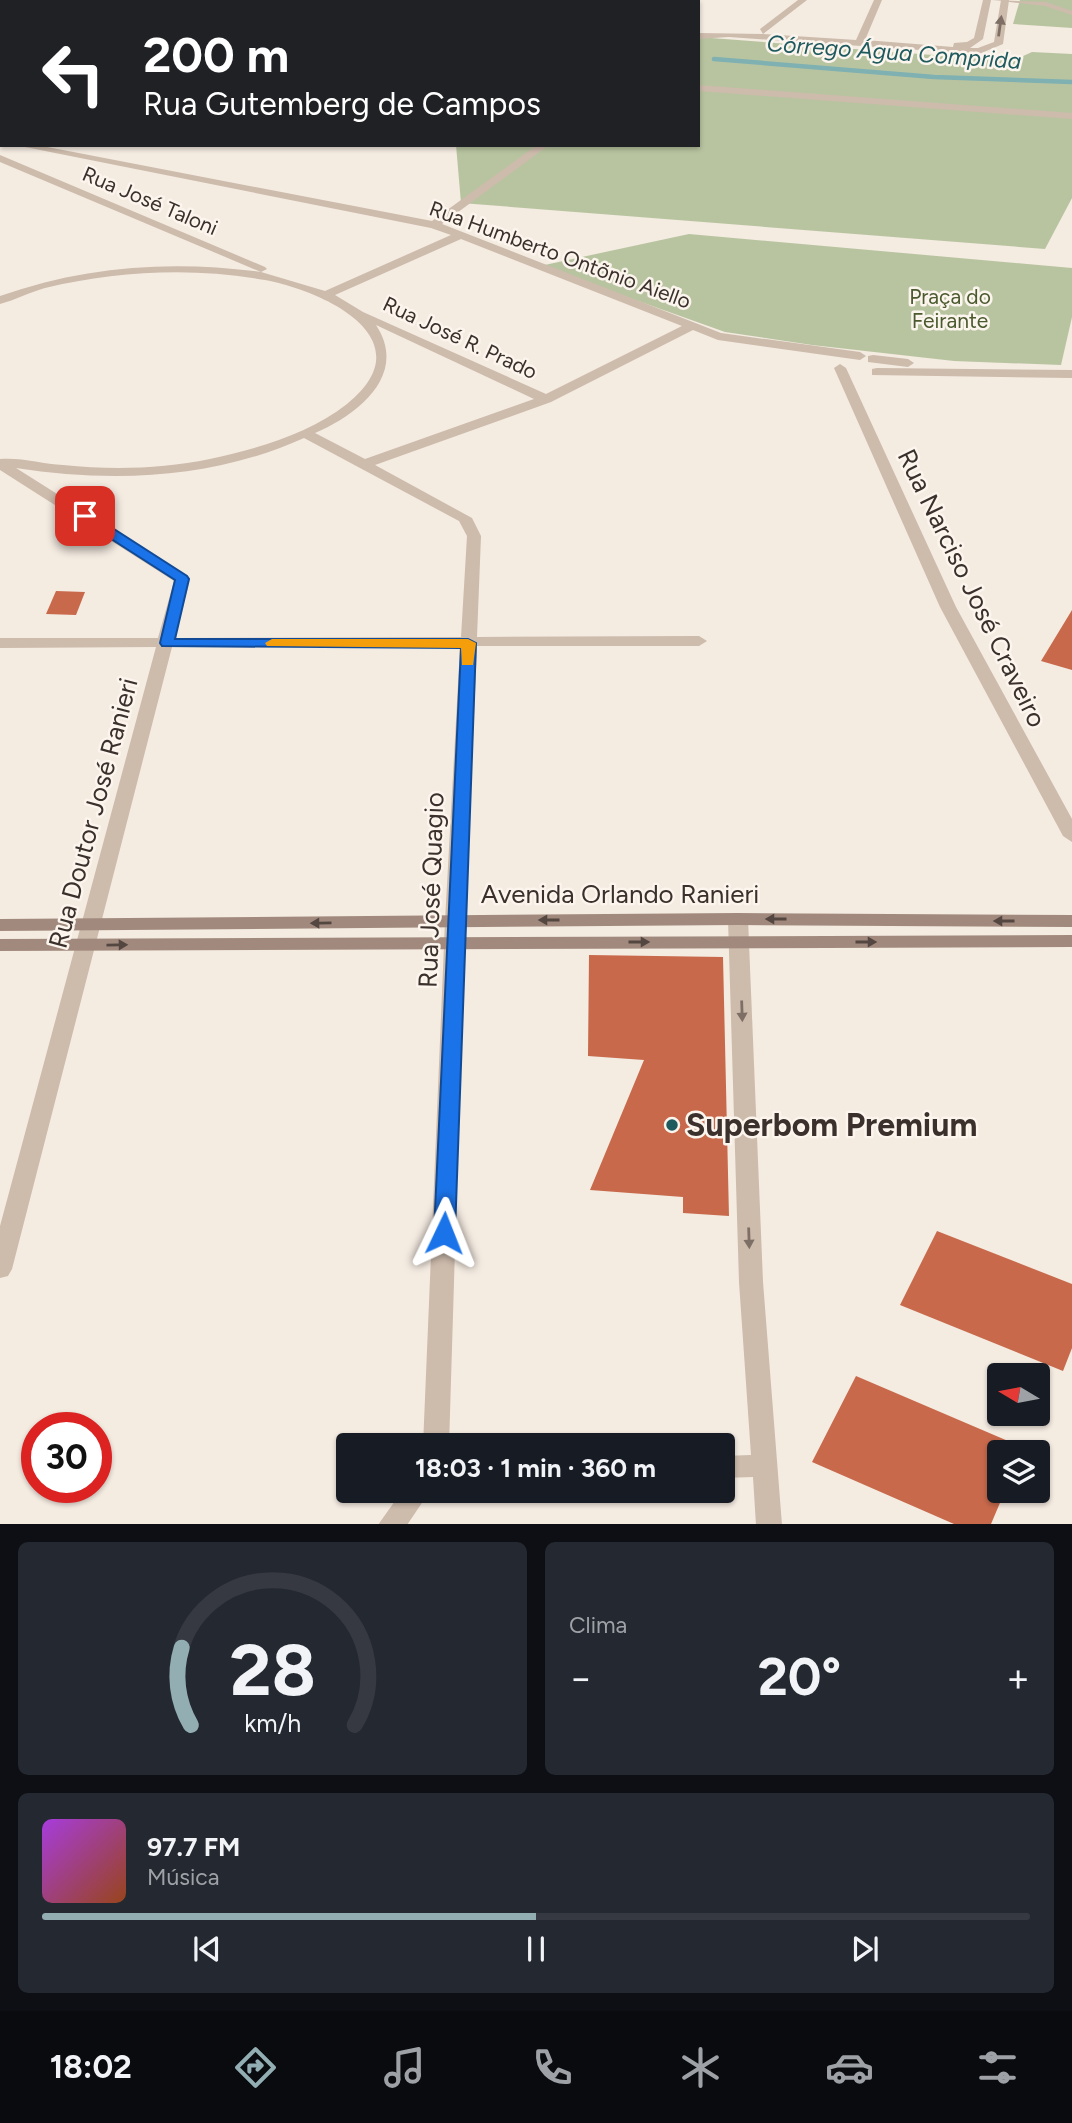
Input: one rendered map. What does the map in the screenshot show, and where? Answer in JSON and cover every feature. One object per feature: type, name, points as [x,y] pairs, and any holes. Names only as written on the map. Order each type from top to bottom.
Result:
[{"type":"main road","name":"Avenida Orlando Ranieri","points":[[0,945],[89,935],[455,931],[738,919],[1072,921]]},
{"type":"main road","name":"Avenida Orlando Ranieri","points":[[0,925],[89,935]]},
{"type":"main road","name":"Avenida Orlando Ranieri","points":[[455,931],[740,943],[1072,941]]},
{"type":"street","points":[[763,32],[803,0]]},
{"type":"street","points":[[860,41],[878,0]]},
{"type":"street","points":[[700,33],[860,41],[975,43],[987,0]]},
{"type":"street","points":[[700,33],[763,32],[962,50],[992,48],[998,44],[1005,0]]},
{"type":"street","points":[[700,88],[1072,116]]},
{"type":"street","name":"Rua Humberto Ontõnio Aiello","points":[[30,147],[434,225],[733,339],[797,347]]},
{"type":"street","points":[[434,225],[541,147]]},
{"type":"street","name":"Rua José Taloni","points":[[0,158],[285,280]]},
{"type":"street","points":[[328,294],[459,236]]},
{"type":"street","points":[[4,294],[79,277],[151,269],[222,270],[285,280]]},
{"type":"street","name":"Rua José R. Prado","points":[[285,280],[328,294],[359,313],[545,399]]},
{"type":"street","points":[[0,463],[70,472],[154,472],[237,458],[306,434],[346,411],[372,385],[382,359],[377,335],[359,313]]},
{"type":"street","points":[[365,464],[545,399],[694,325]]},
{"type":"street","points":[[797,347],[848,372],[865,374],[1072,374]]},
{"type":"street","points":[[797,347],[865,374]]},
{"type":"street","points":[[839,366],[849,356],[865,374]]},
{"type":"street","name":"Rua Narciso José Craveiro","points":[[839,366],[865,374],[948,607],[1072,836]]},
{"type":"street","name":"Rua José Quagio","points":[[306,434],[465,518],[474,536],[455,931],[436,1433]]},
{"type":"street","name":"Rua Doutor José Ranieri","points":[[0,463],[182,579],[0,1269]]},
{"type":"street","points":[[0,643],[699,641]]},
{"type":"street","points":[[738,919],[751,1282],[769,1524]]},
{"type":"street","points":[[735,1466],[765,1466]]},
{"type":"street","points":[[391,1524],[408,1503]]},
{"type":"lane","points":[[995,0],[1072,6]]},
{"type":"lane","points":[[1046,4],[1072,13]]},
{"type":"green space","points":[[1020,0],[1072,0],[1072,28],[1013,24]]},
{"type":"green space","points":[[700,37],[1012,61],[1032,52],[1072,54],[1072,198],[1045,249],[461,203],[456,147],[700,147]]},
{"type":"green space","name":"Praça do Feirante","points":[[689,234],[1072,268],[1072,317],[1061,365],[954,361],[725,332],[540,266]]},
{"type":"building","points":[[56,591],[85,592],[76,615],[46,614]]},
{"type":"building","points":[[1072,610],[1072,670],[1041,661]]},
{"type":"building","name":"Superbom Premium","points":[[589,955],[723,957],[729,1216],[683,1213],[683,1197],[590,1190],[644,1060],[588,1056]]},
{"type":"building","points":[[937,1231],[1072,1284],[1072,1348],[1063,1371],[1050,1366],[1050,1363],[1043,1363],[900,1305]]},
{"type":"building","points":[[856,1376],[1006,1440],[987,1440],[987,1503],[1000,1503],[991,1524],[954,1524],[812,1462]]},
{"type":"waterway","name":"Córrego Água Comprida","points":[[714,59],[934,77],[1072,82]]},
{"type":"slow traffic","points":[[272,643],[468,643],[468,662]]},
{"type":"place","name":"Superbom Premium","points":[[672,1125]]},
{"type":"route","points":[[85,516],[169,568],[182,579],[167,643],[468,643],[444,1233]]}]
